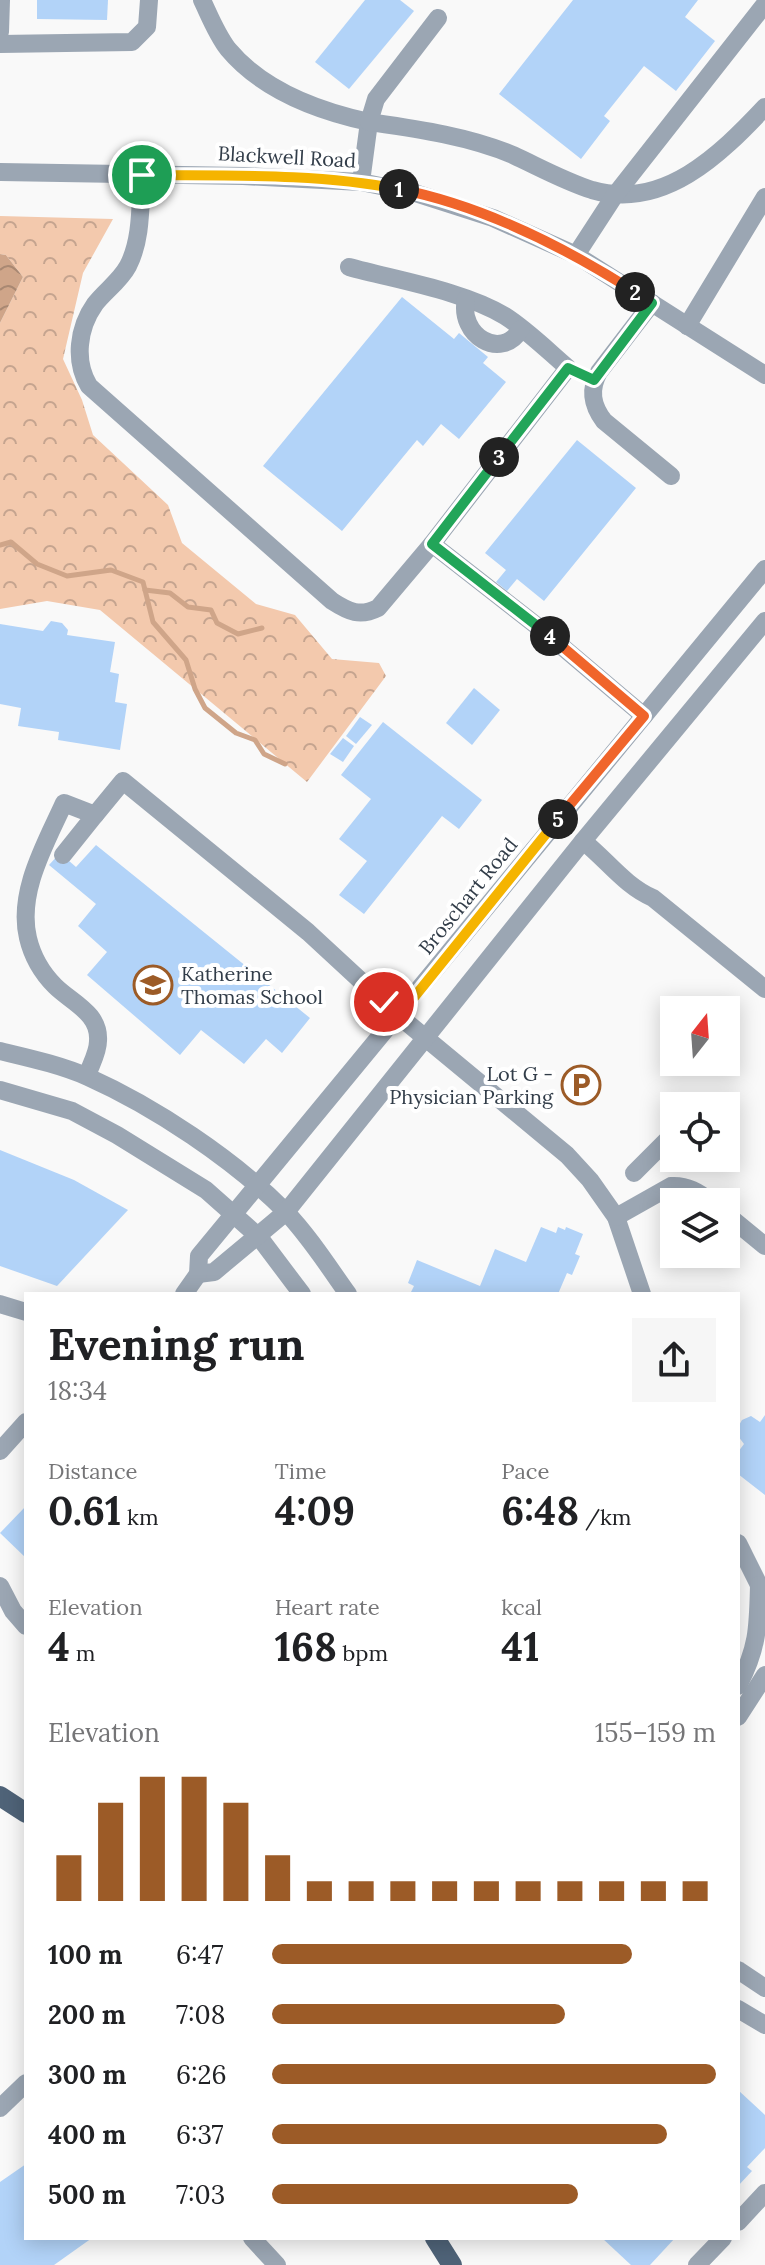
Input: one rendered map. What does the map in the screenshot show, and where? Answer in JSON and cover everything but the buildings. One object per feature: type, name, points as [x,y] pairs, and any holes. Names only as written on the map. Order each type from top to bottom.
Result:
[{"type":"main road","points":[[0,1796],[24,1812]]},
{"type":"main road","points":[[436,2240],[452,2265]]},
{"type":"street","points":[[0,32],[1,0]]},
{"type":"street","points":[[0,44],[132,42],[147,27],[149,0]]},
{"type":"street","points":[[202,0],[229,50],[275,88],[305,103],[369,122],[484,145],[592,190],[615,195],[644,194],[664,188],[696,170],[765,107]]},
{"type":"street","points":[[576,255],[615,195],[765,4]]},
{"type":"street","points":[[361,182],[369,122],[376,99],[438,18]]},
{"type":"street","name":"Blackwell Road","points":[[0,172],[243,176],[361,182],[415,193],[493,218],[576,255],[765,375]]},
{"type":"street","points":[[142,175],[138,232],[133,253],[127,267],[94,306],[81,333],[83,375],[89,386],[344,609],[356,614],[378,608],[432,544],[568,368]]},
{"type":"street","points":[[687,326],[765,197]]},
{"type":"street","points":[[349,267],[466,299],[506,317],[568,368],[594,380]]},
{"type":"street","points":[[466,299],[464,309],[468,327],[487,342],[509,342],[517,337],[521,329]]},
{"type":"street","points":[[652,303],[594,380],[593,400],[596,411],[604,421],[671,476]]},
{"type":"street","points":[[432,544],[546,633],[644,716]]},
{"type":"street","name":"Broschart Road","points":[[194,1286],[199,1256],[765,569]]},
{"type":"street","points":[[194,1286],[259,1237],[286,1212],[583,841],[765,621]]},
{"type":"street","points":[[27,896],[123,781],[308,932],[399,1016],[567,1155],[590,1180],[616,1217],[641,1292]]},
{"type":"street","points":[[87,1076],[98,1044],[98,1031],[92,1016],[53,985],[38,964],[27,937],[27,896],[41,853],[64,803],[95,815]]},
{"type":"street","points":[[583,841],[625,881],[653,898],[765,989]]},
{"type":"street","points":[[0,1051],[87,1076],[229,1160],[286,1212],[347,1292]]},
{"type":"street","points":[[0,1090],[72,1111],[206,1190],[259,1237],[300,1292]]},
{"type":"street","points":[[634,1173],[660,1147]]},
{"type":"street","points":[[667,1188],[681,1185],[689,1188]]},
{"type":"street","points":[[616,1217],[660,1192]]},
{"type":"street","points":[[740,1225],[765,1246]]},
{"type":"street","points":[[0,1304],[24,1311]]},
{"type":"street","points":[[0,1451],[24,1424]]},
{"type":"street","points":[[740,1547],[762,1591],[757,1637],[740,1682]]},
{"type":"street","points":[[0,1586],[13,1611],[24,1624]]},
{"type":"street","points":[[740,1714],[765,1675]]},
{"type":"street","points":[[740,1971],[765,1988]]},
{"type":"street","points":[[740,2010],[765,2025]]},
{"type":"street","points":[[0,2108],[24,2085]]},
{"type":"street","points":[[740,2220],[765,2193]]},
{"type":"street","points":[[254,2240],[277,2265]]},
{"type":"street","points":[[697,2265],[721,2240]]},
{"type":"green space","points":[[0,216],[113,219],[83,273],[63,359],[82,400],[93,435],[168,505],[182,543],[256,604],[295,615],[332,659],[379,663],[386,676],[307,782],[100,610],[47,601],[0,609],[0,323],[23,277],[6,255],[0,254]]},
{"type":"water","points":[[0,254],[6,255],[23,277],[0,323]]},
{"type":"waterway","points":[[0,545],[11,542],[37,564],[67,576],[111,570],[143,582],[153,622],[186,660],[205,708],[236,733],[255,740],[264,754],[285,764]]},
{"type":"waterway","points":[[145,590],[170,593],[188,607],[211,610],[217,623],[238,634],[262,628]]},
{"type":"place","name":"Katherine Thomas School","points":[[153,985]]},
{"type":"place","name":"Lot G - Physician Parking","points":[[581,1085]]},
{"type":"route","points":[[142,175],[361,182],[415,193],[493,218],[576,255],[652,303],[594,380],[568,368],[432,544],[546,633],[644,716],[399,1016],[384,1002]]}]
